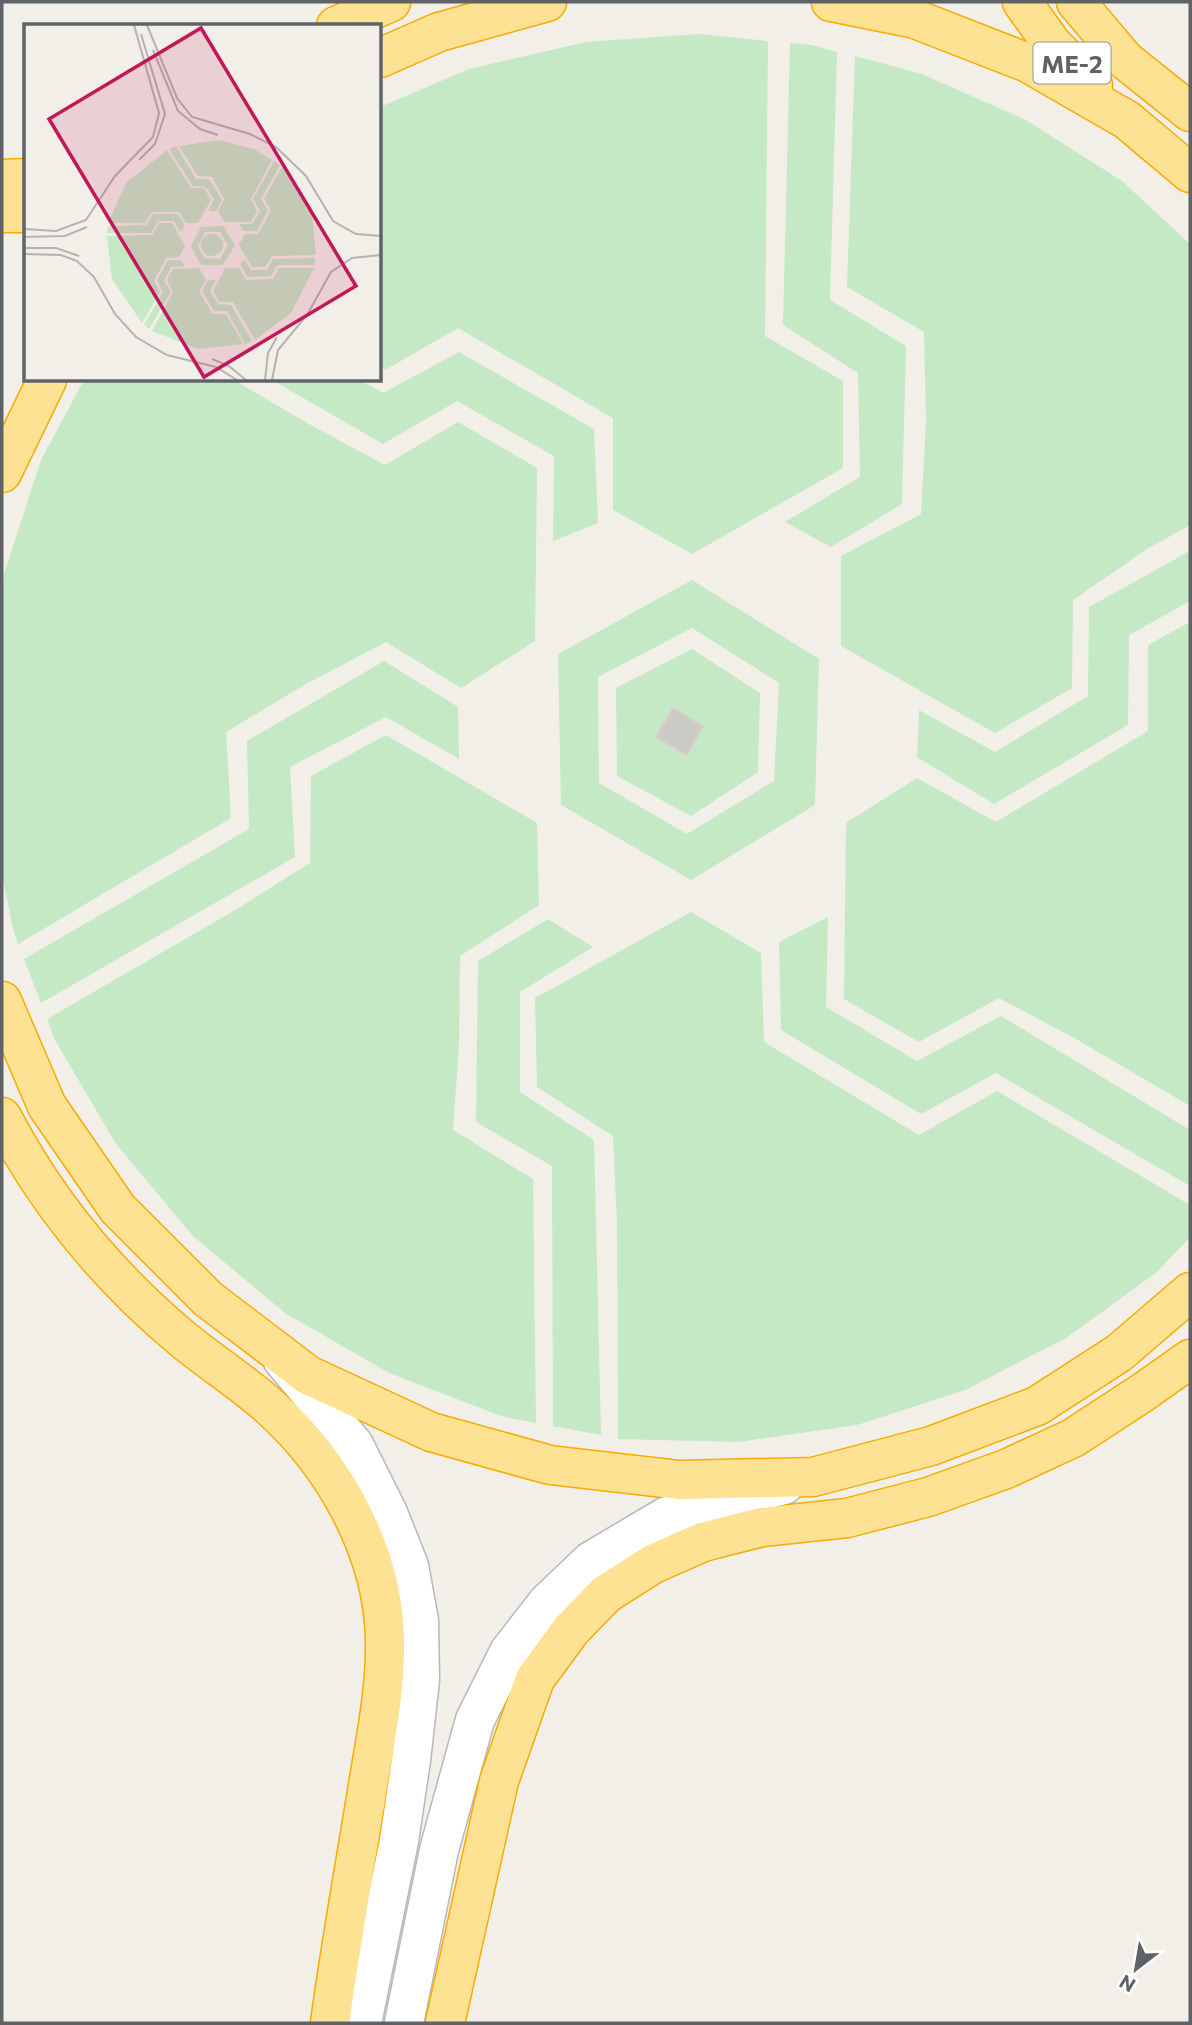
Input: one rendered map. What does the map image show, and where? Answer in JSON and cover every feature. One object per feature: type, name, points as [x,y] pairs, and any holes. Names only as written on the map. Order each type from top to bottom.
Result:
[{"type":"highway","points":[[341,24],[391,2]]},
{"type":"highway","points":[[382,57],[439,32],[547,2]]},
{"type":"highway","points":[[831,2],[915,19],[1028,63],[1127,120],[1190,173]]},
{"type":"highway","name":"ME-2","points":[[1022,2],[1052,44],[1127,120]]},
{"type":"highway","points":[[1076,2],[1125,60],[1190,113]]},
{"type":"highway","points":[[2,179],[24,178]]},
{"type":"highway","points":[[2,213],[24,213]]},
{"type":"highway","points":[[2,473],[46,382]]},
{"type":"highway","points":[[2,1001],[47,1106],[118,1209],[208,1299],[308,1375],[431,1432],[550,1465],[680,1480],[813,1477],[931,1446],[1037,1406],[1119,1353],[1190,1292]]},
{"type":"highway","points":[[2,1117],[44,1187],[83,1241],[132,1294],[184,1340],[269,1406],[307,1446],[336,1486],[365,1541],[379,1590],[385,1641],[381,1701],[330,2023]]},
{"type":"highway","points":[[1139,1336],[1190,1317]]},
{"type":"highway","points":[[445,2023],[499,1781],[535,1679],[571,1630],[606,1594],[653,1564],[703,1542],[762,1527],[847,1518],[928,1497],[1006,1469],[1073,1438],[1142,1394],[1190,1359]]},
{"type":"street","points":[[274,1349],[354,1445],[388,1513],[409,1566],[419,1621],[420,1680],[411,1760],[362,2023]]},
{"type":"street","points":[[404,2023],[439,1850],[475,1720],[509,1652],[547,1603],[591,1561],[667,1516],[813,1477]]},
{"type":"green space","points":[[699,34],[768,41],[765,336],[843,381],[843,468],[692,554],[613,510],[613,418],[458,328],[385,370],[382,368],[382,106],[469,69],[586,42]]},
{"type":"green space","points":[[790,43],[812,45],[837,52],[830,300],[906,346],[902,504],[831,547],[785,522],[860,477],[858,373],[783,325]]},
{"type":"green space","points":[[855,56],[922,74],[1026,120],[1122,181],[1190,244],[1190,525],[1147,549],[1073,600],[1072,688],[995,733],[841,646],[841,556],[921,514],[926,421],[924,332],[847,287]]},
{"type":"green space","points":[[459,352],[594,429],[598,523],[553,541],[554,456],[457,401],[383,444],[275,382],[364,382],[383,393]]},
{"type":"green space","points":[[83,382],[237,382],[385,465],[458,422],[537,468],[535,641],[461,688],[386,642],[306,684],[226,732],[231,818],[18,944],[2,874],[2,591],[4,574],[41,460]]},
{"type":"green space","points":[[1190,551],[1190,601],[1129,635],[1128,725],[994,804],[917,757],[919,710],[995,752],[1088,696],[1089,607]]},
{"type":"green space","points":[[692,580],[819,659],[815,805],[691,880],[561,805],[558,654]],"holes":[[[692,628],[779,683],[774,781],[687,834],[599,783],[598,677]]]},
{"type":"green space","points":[[1190,622],[1190,1106],[1076,1039],[999,998],[919,1042],[844,999],[846,823],[917,778],[996,822],[1148,731],[1148,645]]},
{"type":"green space","points":[[692,649],[760,693],[758,772],[691,816],[617,776],[616,688]]},
{"type":"green space","points":[[384,661],[458,707],[459,759],[386,717],[290,767],[295,857],[41,1003],[24,959],[249,829],[247,741]]},
{"type":"green space","points":[[386,735],[537,823],[539,905],[460,956],[459,1044],[453,1130],[533,1179],[536,1423],[501,1416],[389,1373],[285,1313],[193,1236],[116,1144],[55,1040],[47,1019],[237,909],[310,863],[311,776]]},
{"type":"green space","points":[[691,912],[761,953],[764,1042],[919,1135],[997,1091],[1190,1205],[1190,1237],[1157,1272],[1066,1338],[965,1390],[857,1425],[738,1442],[618,1439],[617,1224],[613,1136],[537,1087],[535,998]]},
{"type":"green space","points":[[828,917],[826,1007],[917,1061],[1001,1016],[1190,1130],[1190,1186],[996,1073],[921,1114],[781,1030],[779,942]]},
{"type":"green space","points":[[548,919],[593,947],[520,992],[520,1092],[594,1140],[601,1435],[553,1426],[552,1166],[476,1122],[478,961]]},
{"type":"building","points":[[673,708],[703,726],[687,755],[656,737]]}]
